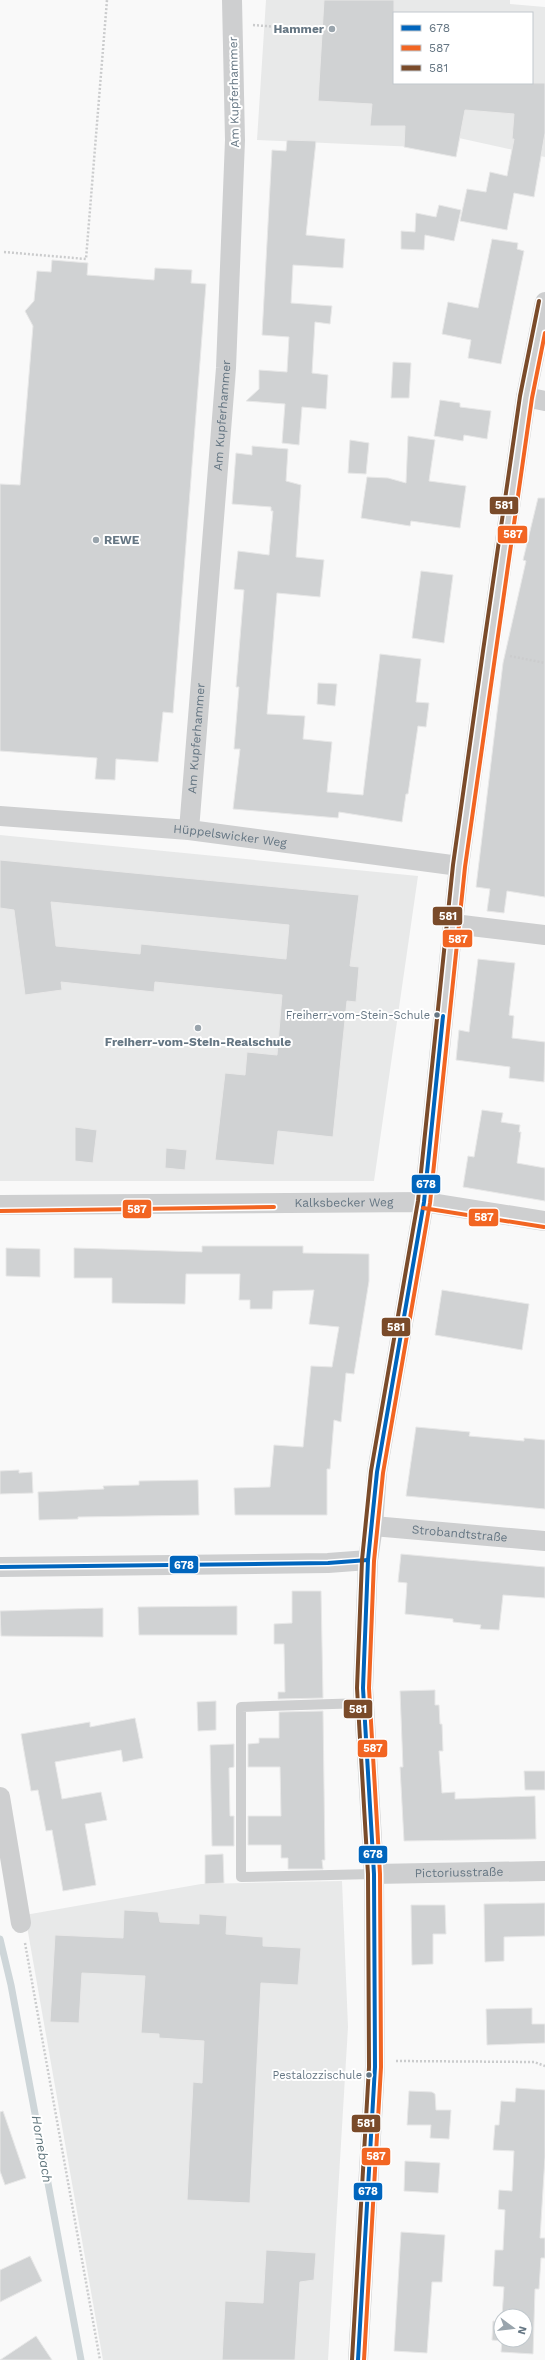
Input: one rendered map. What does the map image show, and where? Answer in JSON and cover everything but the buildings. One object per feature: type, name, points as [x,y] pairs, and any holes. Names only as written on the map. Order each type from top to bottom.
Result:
[{"type":"street","name":"Am Kupferhammer","points":[[189,830],[226,368],[235,140],[232,0]]},
{"type":"street","points":[[358,2360],[375,2060],[374,1874],[364,1703],[368,1560],[374,1526],[377,1472],[424,1202],[459,866],[489,652],[526,397],[545,302]]},
{"type":"street","points":[[526,397],[545,401]]},
{"type":"street","name":"Hüppelswicker Weg","points":[[0,816],[189,830],[459,866]]},
{"type":"street","points":[[454,924],[545,935]]},
{"type":"street","name":"Kalksbecker Weg","points":[[0,1205],[424,1202],[545,1221]]},
{"type":"street","name":"Strobandtstraße","points":[[374,1526],[545,1541]]},
{"type":"street","points":[[0,1568],[328,1563],[368,1560]]},
{"type":"street","points":[[0,1797],[21,1922]]},
{"type":"street","name":"Pictoriusstraße","points":[[374,1874],[545,1871]]},
{"type":"lane","points":[[364,1703],[240,1706],[241,1877],[374,1874]]},
{"type":"path","points":[[4,252],[86,259],[108,0]]},
{"type":"path","points":[[233,24],[290,28]]},
{"type":"path","points":[[489,652],[545,663]]},
{"type":"path","points":[[21,1922],[100,2360]]},
{"type":"path","points":[[375,2060],[534,2062],[545,2066]]},
{"type":"shaded area","points":[[266,0],[510,0],[510,4],[545,7],[545,157],[418,129],[417,147],[257,140]]},
{"type":"shaded area","name":"Freiherr-vom-Stein-Realschule","points":[[0,835],[418,876],[374,1181],[0,1181]]},
{"type":"shaded area","name":"Pestalozzischule","points":[[342,1881],[348,2027],[328,2360],[103,2360],[25,1915],[201,1884]]},
{"type":"waterway","name":"Hornebach","points":[[0,1939],[11,1985],[81,2360]]},
{"type":"transit line","name":"581","points":[[352,2360],[369,2067],[368,1874],[357,1688],[362,1560],[371,1471],[418,1201],[453,865],[483,651],[520,396],[539,301]]},
{"type":"transit line","name":"587","points":[[364,2360],[381,2067],[380,1874],[369,1688],[374,1561],[383,1473],[430,1203],[465,867],[532,398],[545,333]]},
{"type":"transit line","name":"678","points":[[358,2360],[375,2067],[374,1874],[363,1688],[368,1560],[377,1472],[424,1202],[443,1016]]},
{"type":"transit line","name":"587","points":[[0,1211],[274,1207]]},
{"type":"transit line","name":"587","points":[[423,1208],[544,1227]]},
{"type":"transit line","name":"678","points":[[0,1567],[328,1563],[368,1560]]},
{"type":"place","name":"Hammer","points":[[332,29]]},
{"type":"place","name":"REWE","points":[[96,540]]},
{"type":"place","name":"Freiherr-vom-Stein-Schule","points":[[437,1015]]},
{"type":"place","name":"Freiherr-vom-Stein-Realschule","points":[[198,1028]]},
{"type":"place","name":"Pestalozzischule","points":[[369,2075]]}]
